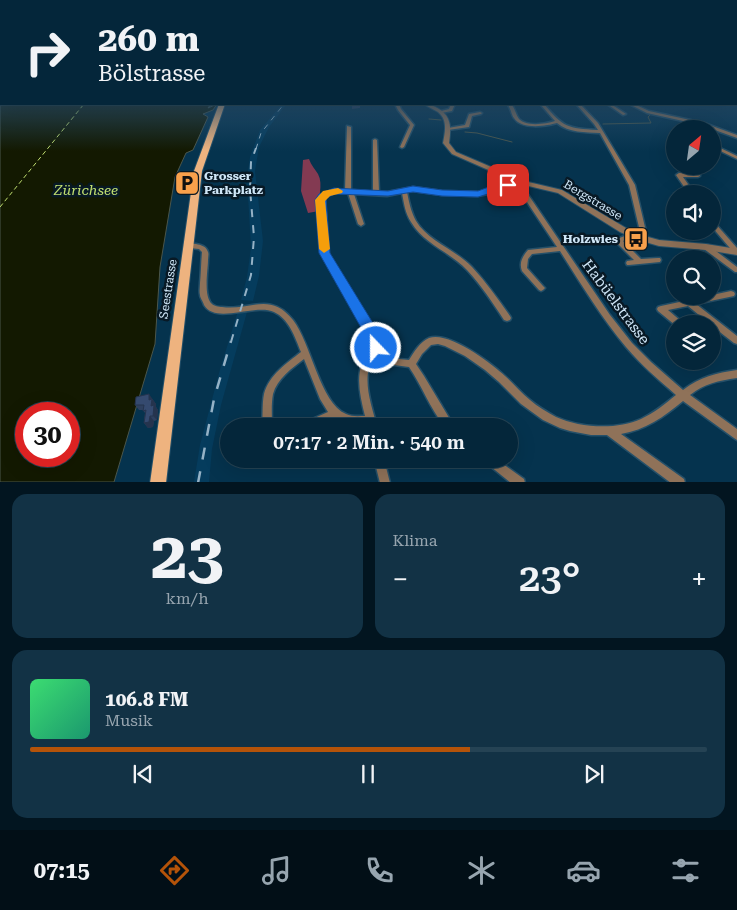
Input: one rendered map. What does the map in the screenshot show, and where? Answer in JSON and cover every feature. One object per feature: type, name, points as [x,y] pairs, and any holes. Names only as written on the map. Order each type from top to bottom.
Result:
[{"type":"main road","name":"Seestrasse","points":[[158,482],[180,307],[190,246],[198,171],[221,105]]},
{"type":"street","points":[[398,105],[412,125],[402,147]]},
{"type":"street","points":[[429,105],[442,112],[448,120],[448,130],[467,126],[470,115],[480,113]]},
{"type":"street","points":[[442,112],[451,110],[453,105]]},
{"type":"street","points":[[510,105],[516,118],[522,123],[556,122]]},
{"type":"street","points":[[543,105],[556,122],[566,128],[601,132]]},
{"type":"street","points":[[579,105],[601,132],[632,185],[645,240]]},
{"type":"street","points":[[611,105],[624,114]]},
{"type":"street","points":[[634,105],[648,112],[682,120]]},
{"type":"street","points":[[349,127],[349,191],[361,224]]},
{"type":"street","name":"Bergstrasse","points":[[448,130],[446,144],[450,150],[521,184],[550,188],[565,194],[632,235],[645,240],[737,252]]},
{"type":"street","points":[[721,131],[737,137]]},
{"type":"street","points":[[375,140],[376,193]]},
{"type":"street","points":[[721,149],[737,158]]},
{"type":"street","points":[[442,418],[418,373],[411,364],[397,362],[376,348],[371,332],[325,253],[320,200],[326,193],[349,191],[376,193],[423,190],[442,193],[478,194],[486,193],[498,187],[521,184]]},
{"type":"street","name":"Habüelstrasse","points":[[521,184],[561,249],[629,345],[683,396],[737,435]]},
{"type":"street","points":[[404,191],[412,221],[421,232],[468,268],[507,318]]},
{"type":"street","points":[[721,233],[737,252]]},
{"type":"street","name":"Bergstrasse","points":[[632,235],[619,240],[640,262]]},
{"type":"street","points":[[190,246],[201,247],[205,252],[203,296],[208,306],[220,311],[260,306],[277,310],[290,322],[306,353],[326,400],[336,412],[345,418]]},
{"type":"street","points":[[706,247],[737,270]]},
{"type":"street","points":[[541,288],[524,269],[525,258],[530,252],[561,249]]},
{"type":"street","points":[[629,263],[658,260]]},
{"type":"street","points":[[721,296],[731,294]]},
{"type":"street","points":[[668,315],[661,309],[680,305]]},
{"type":"street","points":[[691,305],[737,342]]},
{"type":"street","points":[[411,364],[430,341],[444,340],[487,366],[530,406],[549,418],[569,426],[610,432],[638,426],[655,417],[700,384],[719,376],[737,374]]},
{"type":"street","points":[[370,418],[363,373],[365,362],[376,348]]},
{"type":"street","points":[[268,418],[270,391],[277,379],[306,353]]},
{"type":"street","points":[[323,418],[336,412]]},
{"type":"street","points":[[610,432],[680,482]]},
{"type":"street","points":[[382,468],[385,482]]},
{"type":"street","points":[[501,468],[520,482]]},
{"type":"shaded area","points":[[281,105],[286,105],[269,127],[259,147],[255,171],[263,241],[259,276],[253,301],[241,300],[247,277],[251,248],[247,178],[250,157],[260,130]]},
{"type":"shaded area","points":[[309,159],[320,178],[320,187],[319,211],[308,213],[301,191],[303,160]]},
{"type":"shaded area","points":[[247,312],[221,405],[212,449],[209,482],[194,482],[200,445],[237,314]]},
{"type":"water","name":"Zürichsee","points":[[0,105],[210,105],[208,108],[216,105],[213,110],[203,114],[208,117],[193,150],[186,153],[175,177],[160,267],[155,344],[114,482],[0,482]]},
{"type":"building","points":[[149,394],[149,400],[152,399],[151,406],[154,405],[153,416],[150,416],[149,422],[144,423],[146,410],[143,411],[144,405],[135,405],[136,397]]},
{"type":"waterway","points":[[603,124],[651,123],[648,117],[650,115]]},
{"type":"waterway","points":[[429,119],[441,120]]},
{"type":"waterway","points":[[465,132],[477,133],[512,142]]},
{"type":"ferry route","points":[[0,207],[83,105]]},
{"type":"railway","points":[[256,149],[261,133],[283,105]]},
{"type":"railway","points":[[231,342],[251,275],[254,237],[250,189],[251,162],[256,148]]},
{"type":"railway","points":[[198,482],[214,399],[231,341]]},
{"type":"slow traffic","points":[[324,249],[320,200],[326,193],[338,191]]},
{"type":"place","name":"Grosser Parkplatz","points":[[187,183]]},
{"type":"place","name":"Holzwies","points":[[636,239]]},
{"type":"route","points":[[376,348],[371,332],[330,265],[325,253],[320,200],[322,196],[334,191],[350,190],[388,194],[413,189],[442,193],[478,194],[508,185]]}]
